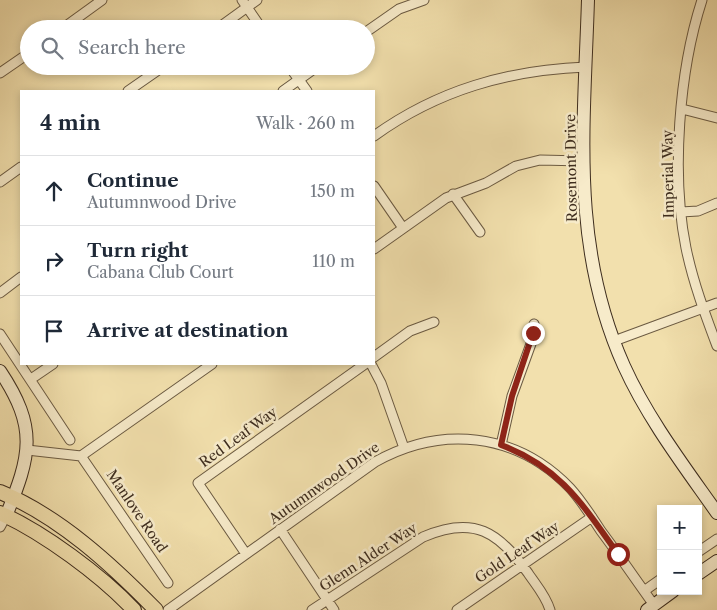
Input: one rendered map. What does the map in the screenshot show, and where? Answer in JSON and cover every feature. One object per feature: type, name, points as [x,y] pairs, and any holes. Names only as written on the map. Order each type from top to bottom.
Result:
[{"type":"main road","points":[[7,495],[60,527],[98,556],[156,610]]},
{"type":"main road","points":[[2,519],[79,562],[134,610]]},
{"type":"street","points":[[74,20],[102,0]]},
{"type":"street","points":[[227,20],[244,4],[257,0]]},
{"type":"street","points":[[375,26],[399,9],[424,0]]},
{"type":"street","name":"Rosemont Drive","points":[[588,0],[583,161],[588,241],[599,296],[614,342],[646,409],[717,513]]},
{"type":"street","name":"Imperial Way","points":[[702,0],[686,66],[679,170],[681,212],[690,265],[717,346]]},
{"type":"street","points":[[244,4],[256,20]]},
{"type":"street","points":[[0,73],[20,59]]},
{"type":"street","points":[[375,135],[425,104],[471,85],[520,73],[586,67]]},
{"type":"street","points":[[129,90],[151,75]]},
{"type":"street","points":[[295,75],[306,90]]},
{"type":"street","points":[[284,90],[306,75]]},
{"type":"street","points":[[682,109],[717,118]]},
{"type":"street","points":[[375,248],[453,194],[486,182],[516,166],[531,161],[548,159],[583,161]]},
{"type":"street","points":[[0,182],[20,168]]},
{"type":"street","points":[[375,187],[403,228]]},
{"type":"street","points":[[453,194],[480,232]]},
{"type":"street","points":[[681,212],[698,211],[717,203]]},
{"type":"street","points":[[0,293],[20,279]]},
{"type":"street","points":[[614,342],[717,303]]},
{"type":"street","points":[[375,356],[410,331],[434,322]]},
{"type":"street","points":[[501,445],[512,396],[532,341],[534,324]]},
{"type":"street","points":[[0,334],[20,364]]},
{"type":"street","points":[[21,365],[70,440]]},
{"type":"street","points":[[31,380],[52,365]]},
{"type":"street","points":[[27,450],[82,456],[211,365]]},
{"type":"street","name":"Red Leaf Way","points":[[246,554],[198,483],[364,365]]},
{"type":"street","points":[[371,365],[381,383],[404,448]]},
{"type":"street","points":[[0,371],[17,397],[24,416],[27,450],[25,467],[7,495],[2,519]]},
{"type":"street","name":"Autumnwood Drive","points":[[168,610],[375,462],[404,448],[428,441],[451,439],[476,440],[501,445],[531,457],[557,476],[574,493],[592,517],[644,591],[650,607]]},
{"type":"street","name":"Manlove Road","points":[[82,456],[168,583]]},
{"type":"street","name":"Gold Leaf Way","points":[[457,610],[592,517]]},
{"type":"street","points":[[280,529],[334,610]]},
{"type":"street","name":"Glenn Alder Way","points":[[312,610],[416,541],[430,534],[448,529],[472,529],[494,536],[506,545],[546,598],[550,610]]},
{"type":"street","points":[[701,550],[717,538]]},
{"type":"street","points":[[702,571],[717,561]]},
{"type":"street","points":[[644,591],[657,582]]},
{"type":"street","points":[[650,607],[667,595]]},
{"type":"route","points":[[533,333],[532,341],[512,396],[501,445],[531,457],[569,487],[618,554]]}]
